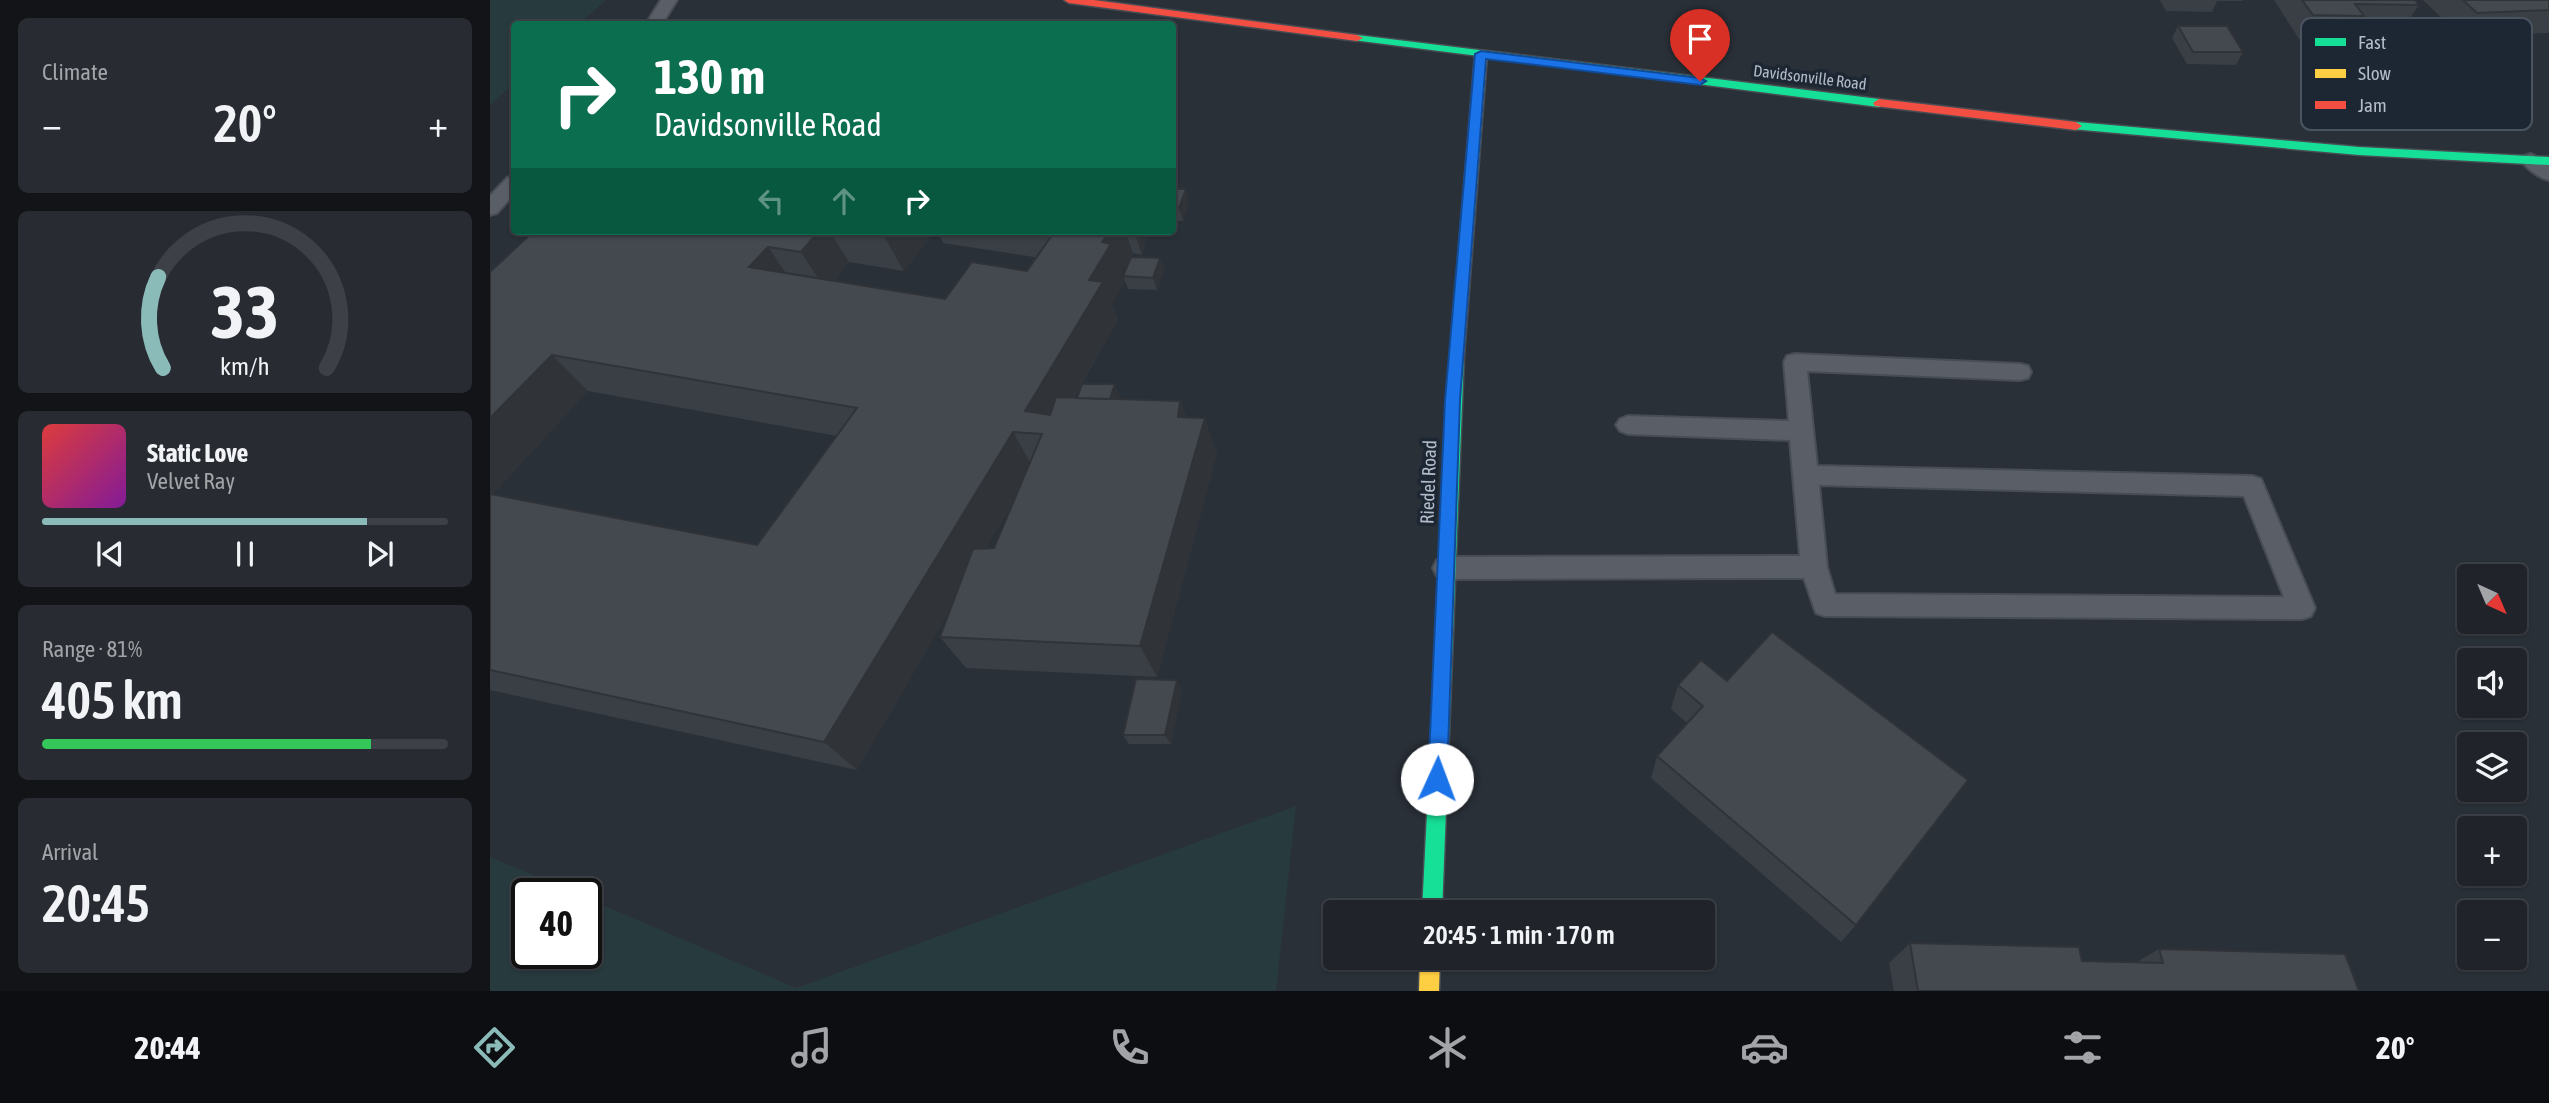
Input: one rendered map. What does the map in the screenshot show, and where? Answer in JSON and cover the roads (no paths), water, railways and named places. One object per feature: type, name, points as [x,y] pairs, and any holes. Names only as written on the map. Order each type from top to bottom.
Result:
[{"type":"main road","name":"Davidsonville Road","points":[[1069,0],[2029,122],[2283,146],[2540,161]]},
{"type":"main road","name":"Riedel Road","points":[[1432,900],[1453,400],[1481,54]]},
{"type":"main road","points":[[1429,991],[1430,970]]},
{"type":"lane","points":[[656,21],[669,0]]},
{"type":"lane","points":[[2540,161],[2549,174]]},
{"type":"lane","points":[[490,208],[511,185]]},
{"type":"lane","points":[[1805,475],[2252,486],[2302,608],[1825,605],[1814,567],[1805,475],[1801,431],[1794,362],[2020,372]]},
{"type":"lane","points":[[1628,425],[1801,431]]},
{"type":"lane","points":[[1446,568],[1814,567]]}]
